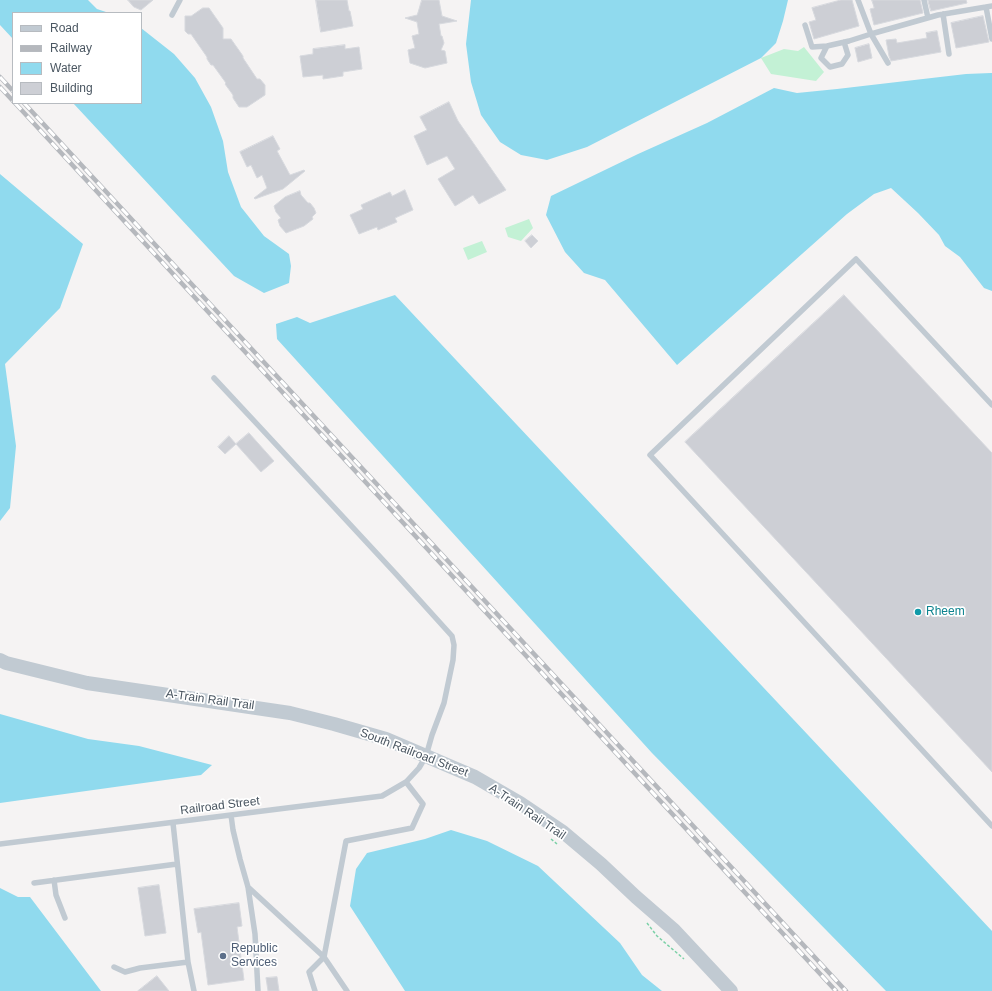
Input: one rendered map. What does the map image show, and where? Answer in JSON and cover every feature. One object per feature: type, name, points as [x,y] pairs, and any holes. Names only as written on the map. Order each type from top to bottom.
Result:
[{"type":"street","name":"South Railroad Street","points":[[0,660],[88,683],[290,713],[334,724],[386,740],[475,777],[520,803],[564,832],[674,930],[731,991]]},
{"type":"lane","points":[[172,15],[180,0]]},
{"type":"lane","points":[[858,0],[871,34],[888,63]]},
{"type":"lane","points":[[924,0],[928,18]]},
{"type":"lane","points":[[805,25],[812,47],[827,46],[943,14],[989,6],[992,39]]},
{"type":"lane","points":[[943,14],[949,54]]},
{"type":"lane","points":[[827,46],[821,58],[830,67],[842,64],[848,54],[844,42]]},
{"type":"lane","points":[[992,405],[856,259],[650,455],[992,826]]},
{"type":"lane","name":"Railroad Street","points":[[0,844],[382,796],[406,782],[419,768],[426,756],[444,704],[453,660],[454,645],[452,636],[214,378]]},
{"type":"lane","points":[[315,991],[309,972],[324,957],[346,841],[412,828],[423,804],[406,782]]},
{"type":"lane","points":[[231,815],[232,830],[248,887],[255,934],[258,991]]},
{"type":"lane","points":[[173,823],[188,962],[194,991]]},
{"type":"lane","points":[[34,883],[177,864]]},
{"type":"lane","points":[[54,880],[56,895],[65,918]]},
{"type":"lane","points":[[248,887],[324,957],[347,991]]},
{"type":"lane","points":[[114,968],[125,972],[140,968],[188,962]]},
{"type":"path","name":"A-Train Rail Trail","points":[[546,836],[559,845]]},
{"type":"path","points":[[643,918],[657,936],[687,962]]},
{"type":"green space","points":[[804,47],[824,72],[816,81],[771,74],[761,58],[784,49],[798,51]]},
{"type":"green space","points":[[529,219],[533,228],[521,241],[508,237],[505,228]]},
{"type":"green space","points":[[482,241],[487,252],[468,260],[463,248]]},
{"type":"water","points":[[0,0],[88,0],[97,9],[106,12],[12,12],[12,38],[0,25]]},
{"type":"water","points":[[471,0],[788,0],[776,43],[761,58],[587,147],[547,160],[521,155],[500,142],[481,115],[471,82],[466,44]]},
{"type":"water","points":[[142,29],[174,54],[195,78],[211,107],[223,141],[228,172],[241,207],[264,236],[289,254],[291,266],[289,283],[264,293],[234,276],[74,104],[142,104]]},
{"type":"water","points":[[992,73],[992,291],[984,288],[960,257],[945,246],[939,235],[891,188],[874,194],[847,214],[677,365],[605,280],[584,273],[565,252],[546,215],[551,196],[707,123],[774,88],[797,93],[966,74]]},
{"type":"water","points":[[0,174],[83,244],[60,308],[5,364],[16,446],[10,508],[0,521]]},
{"type":"water","points":[[395,295],[992,931],[992,991],[886,991],[652,753],[277,339],[276,324],[297,317],[310,323]]},
{"type":"water","points":[[0,714],[88,739],[139,746],[212,765],[201,775],[0,803]]},
{"type":"water","points":[[451,830],[487,841],[538,866],[620,943],[642,975],[662,991],[405,991],[350,906],[356,869],[367,853],[425,839]]},
{"type":"water","points":[[0,888],[18,897],[30,897],[101,991],[0,991]]},
{"type":"building","points":[[128,0],[153,0],[141,10],[134,7]]},
{"type":"building","points":[[316,0],[347,0],[353,26],[321,32]]},
{"type":"building","points":[[422,0],[439,0],[442,16],[457,21],[439,24],[444,43],[441,50],[445,51],[447,63],[425,68],[410,63],[408,50],[415,48],[412,36],[419,34],[417,22],[405,18],[417,15]]},
{"type":"building","points":[[841,0],[852,0],[859,26],[814,39],[809,22],[816,20],[812,8]]},
{"type":"building","points":[[872,0],[920,0],[923,13],[874,25],[870,9],[874,8]]},
{"type":"building","points":[[928,0],[966,0],[967,3],[931,11]]},
{"type":"building","points":[[203,8],[209,8],[223,28],[223,39],[231,39],[257,79],[260,79],[265,85],[265,95],[247,107],[239,107],[225,84],[226,83],[213,65],[211,65],[191,34],[188,34],[185,31],[185,16],[191,16]]},
{"type":"building","points":[[983,16],[989,42],[956,48],[951,23]]},
{"type":"building","points":[[937,31],[941,52],[891,61],[886,40],[896,39],[897,43],[927,38],[926,33]]},
{"type":"building","points":[[869,44],[872,58],[858,62],[855,48]]},
{"type":"building","points":[[345,45],[345,49],[359,47],[362,69],[343,72],[343,76],[323,79],[323,75],[303,77],[300,56],[313,54],[313,49]]},
{"type":"building","points":[[449,102],[458,121],[506,190],[479,204],[473,195],[455,206],[438,179],[455,169],[447,156],[427,165],[414,136],[427,130],[420,117]]},
{"type":"building","points":[[273,136],[280,149],[277,151],[290,175],[304,170],[305,171],[283,189],[255,199],[254,198],[267,188],[262,175],[257,178],[251,165],[247,167],[240,152]]},
{"type":"building","points":[[405,190],[413,210],[395,218],[397,222],[378,230],[377,227],[359,234],[350,215],[363,209],[361,205],[390,192],[392,196]]},
{"type":"building","points":[[300,191],[301,195],[308,203],[310,203],[316,213],[312,217],[313,219],[304,226],[286,233],[280,226],[278,220],[281,218],[276,212],[274,206],[285,197]]},
{"type":"building","points":[[532,235],[538,241],[531,248],[525,241]]},
{"type":"building","name":"Rheem","points":[[844,295],[992,453],[992,772],[685,442]]},
{"type":"building","points":[[249,433],[274,461],[261,472],[236,444]]},
{"type":"building","points":[[229,436],[236,444],[225,454],[218,447]]},
{"type":"building","points":[[159,885],[166,933],[145,936],[138,888]]},
{"type":"building","name":"Republic Services","points":[[239,903],[242,926],[237,927],[244,980],[208,985],[201,932],[198,933],[194,909]]},
{"type":"building","points":[[157,976],[169,991],[138,991]]},
{"type":"building","points":[[277,977],[279,991],[268,991],[266,978]]},
{"type":"railway","points":[[0,77],[12,90]]},
{"type":"railway","points":[[0,87],[12,100]]},
{"type":"railway","points":[[16,104],[836,991]]},
{"type":"railway","points":[[25,104],[846,991]]},
{"type":"place","name":"Rheem","points":[[918,612]]},
{"type":"place","name":"Republic Services","points":[[223,956]]}]
